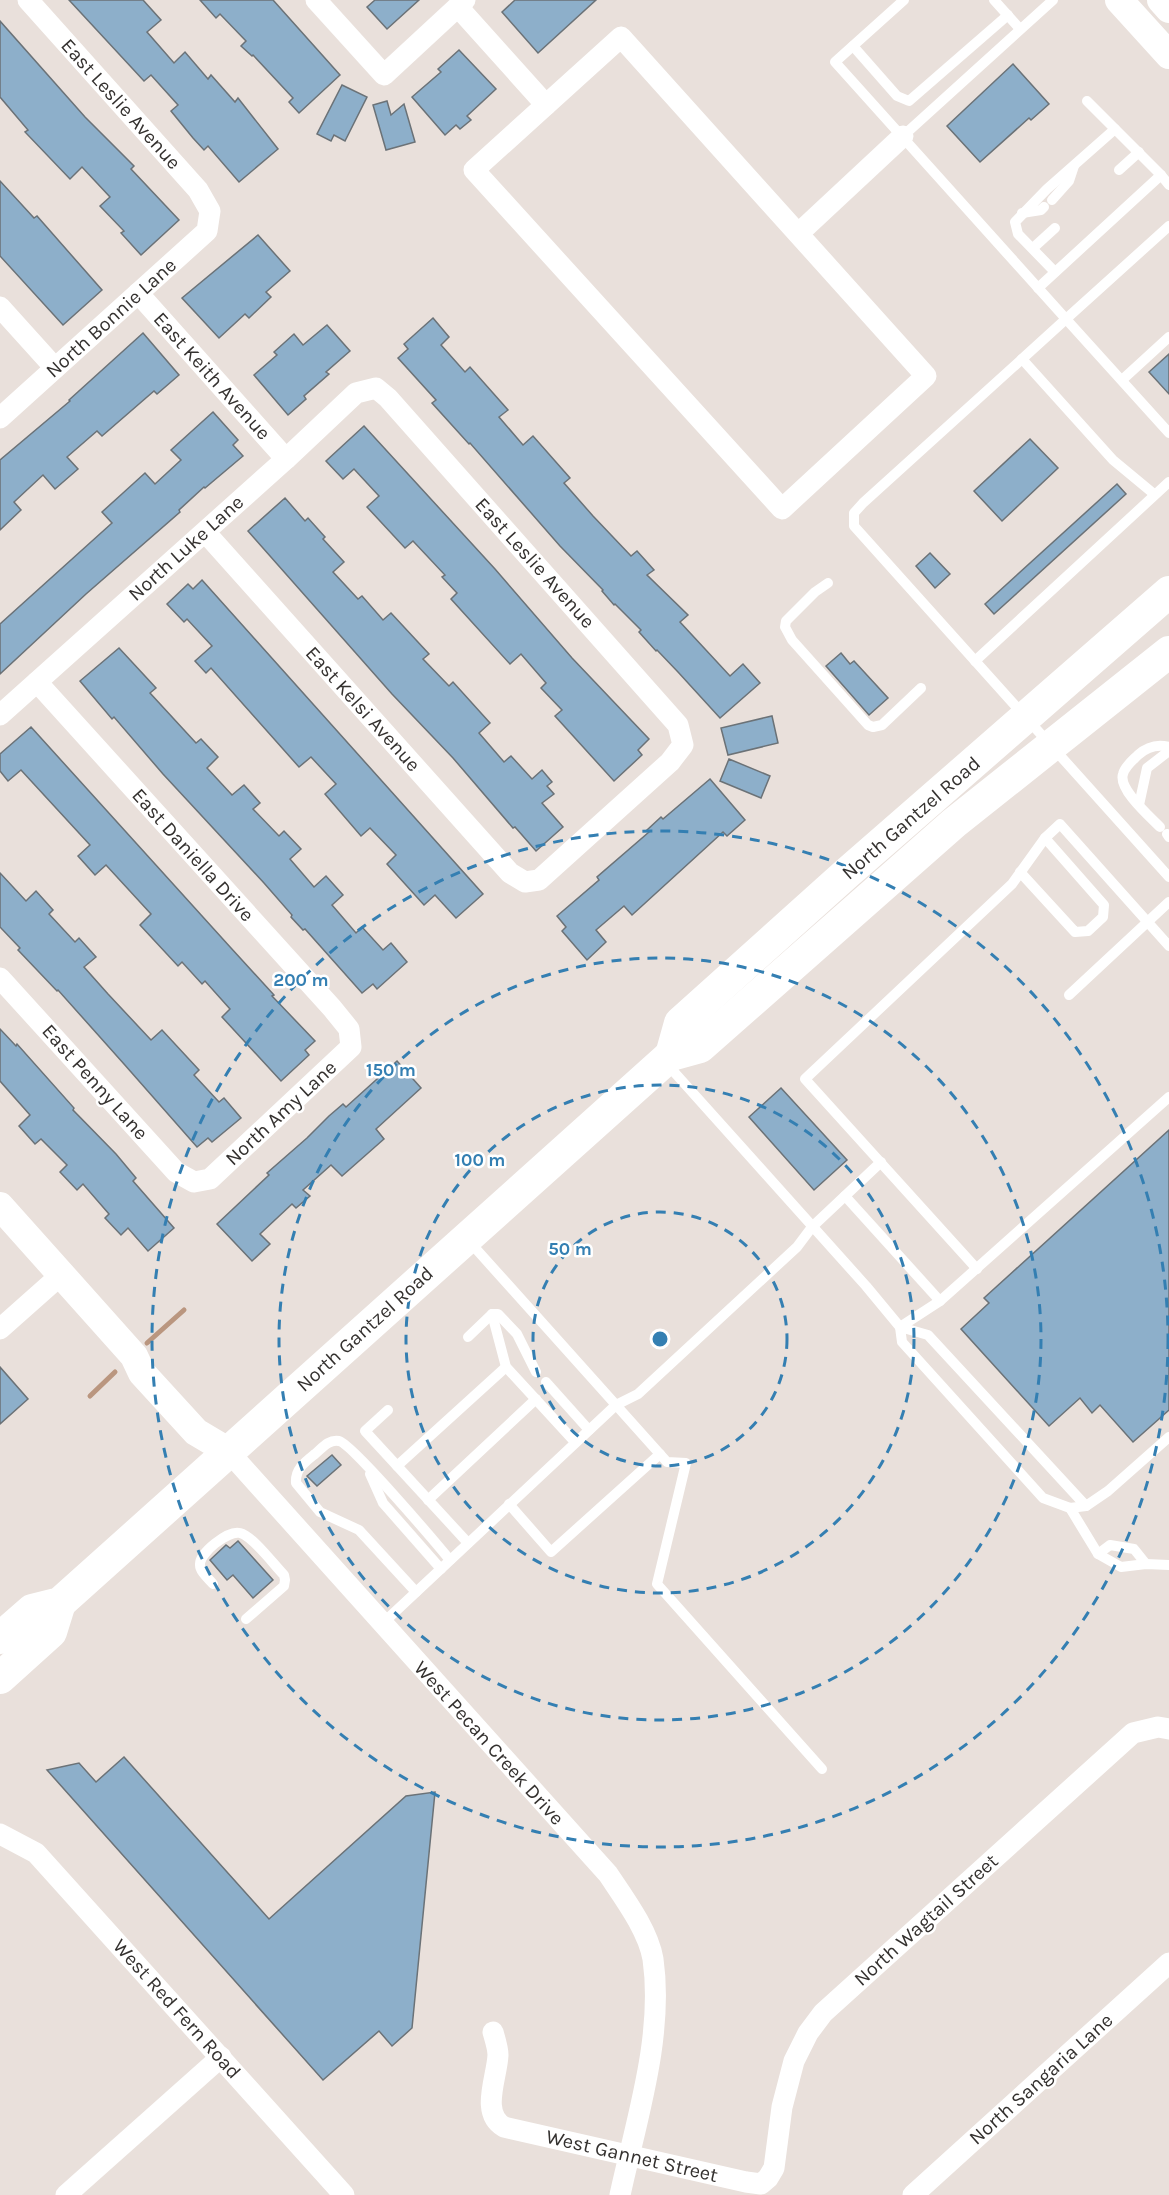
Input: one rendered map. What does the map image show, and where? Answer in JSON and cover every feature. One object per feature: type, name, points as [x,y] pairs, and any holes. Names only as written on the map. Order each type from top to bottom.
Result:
[{"type":"main road","name":"North Gantzel Road","points":[[668,1058],[680,1023],[1169,592]]},
{"type":"main road","name":"North Gantzel Road","points":[[0,1638],[32,1610],[60,1603],[668,1058],[700,1047],[937,838],[1169,652]]},
{"type":"main road","points":[[0,1678],[51,1632],[60,1603]]},
{"type":"street","name":"East Leslie Avenue","points":[[28,0],[198,190],[210,211]]},
{"type":"street","points":[[316,0],[384,75],[462,3],[546,105]]},
{"type":"street","points":[[1119,0],[1169,55]]},
{"type":"street","points":[[1161,0],[1169,9]]},
{"type":"street","points":[[621,37],[926,376],[782,509],[474,170],[546,105],[621,37]]},
{"type":"street","points":[[799,233],[903,136]]},
{"type":"street","name":"North Bonnie Lane","points":[[0,418],[207,231],[210,211]]},
{"type":"street","name":"East Keith Avenue","points":[[138,293],[286,459]]},
{"type":"street","points":[[0,307],[55,368]]},
{"type":"street","name":"East Leslie Avenue","points":[[376,388],[396,407],[678,725],[683,745],[670,762],[539,880],[525,882]]},
{"type":"street","name":"North Luke Lane","points":[[0,715],[286,459],[356,393],[376,388]]},
{"type":"street","name":"East Kelsi Avenue","points":[[205,532],[510,873],[525,882]]},
{"type":"street","name":"East Daniella Drive","points":[[37,682],[349,1029]]},
{"type":"street","name":"East Penny Lane","points":[[0,978],[176,1172],[194,1182]]},
{"type":"street","name":"North Amy Lane","points":[[194,1182],[210,1179],[351,1047],[349,1029]]},
{"type":"street","points":[[0,1206],[134,1356],[142,1373],[196,1432],[228,1451]]},
{"type":"street","points":[[0,1329],[62,1274]]},
{"type":"street","name":"West Pecan Creek Drive","points":[[228,1451],[608,1874],[635,1913],[653,1957],[655,2013],[647,2076],[620,2195]]},
{"type":"street","name":"North Wagtail Street","points":[[768,2178],[774,2168],[782,2107],[794,2061],[808,2034],[823,2013],[1133,1733],[1158,1727],[1169,1729]]},
{"type":"street","name":"West Red Fern Road","points":[[0,1834],[36,1852],[345,2195]]},
{"type":"street","name":"North Sangaria Lane","points":[[913,2195],[1169,1963]]},
{"type":"street","name":"West Gannet Street","points":[[493,2032],[498,2053],[491,2110],[496,2122],[504,2127],[746,2182],[761,2184],[768,2178]]},
{"type":"street","points":[[66,2195],[221,2057]]},
{"type":"lane","points":[[904,0],[835,62],[1169,433]]},
{"type":"lane","points":[[994,0],[1020,29]]},
{"type":"lane","points":[[903,136],[1053,0]]},
{"type":"lane","points":[[853,46],[897,96],[909,101],[1008,15]]},
{"type":"lane","points":[[1087,101],[1169,185]]},
{"type":"lane","points":[[1055,272],[1018,234],[1015,222],[1022,213],[1115,129]]},
{"type":"lane","points":[[1119,170],[1139,152]]},
{"type":"lane","points":[[1022,213],[1041,210],[1048,204],[1069,181],[1074,165]]},
{"type":"lane","points":[[1038,288],[1161,175]]},
{"type":"lane","points":[[1169,226],[854,513],[854,525],[870,545],[1169,877]]},
{"type":"lane","points":[[1033,248],[1055,228]]},
{"type":"lane","points":[[1122,381],[1169,337]]},
{"type":"lane","points":[[1022,358],[1113,460],[1154,494]]},
{"type":"lane","points":[[975,661],[1169,482]]},
{"type":"lane","points":[[828,583],[815,592],[786,621],[785,627],[800,648],[868,725],[873,727],[882,725],[921,688]]},
{"type":"lane","points":[[1165,833],[1123,786],[1122,775],[1140,753],[1151,747],[1161,745],[1169,747]]},
{"type":"lane","points":[[1139,805],[1147,768],[1169,751]]},
{"type":"lane","points":[[977,1269],[805,1078],[1012,884],[1045,838],[1060,824],[1169,946]]},
{"type":"lane","points":[[1020,872],[1075,932],[1088,931],[1103,917],[1104,905],[1045,838]]},
{"type":"lane","points":[[1069,995],[1169,902]]},
{"type":"lane","points":[[668,1058],[900,1327],[928,1335],[1086,1506]]},
{"type":"lane","points":[[900,1327],[940,1301],[1169,1097]]},
{"type":"lane","points":[[382,1624],[575,1442],[616,1405],[638,1394],[798,1248],[812,1227],[881,1162]]},
{"type":"lane","points":[[845,1196],[940,1301]]},
{"type":"lane","points":[[466,1238],[667,1462],[686,1463],[657,1584],[822,1769]]},
{"type":"lane","points":[[492,1314],[506,1367],[575,1442]]},
{"type":"lane","points":[[468,1337],[492,1314],[498,1314],[517,1334],[536,1372]]},
{"type":"lane","points":[[900,1327],[902,1342],[1043,1498],[1070,1508],[1086,1506],[1108,1491],[1169,1437]]},
{"type":"lane","points":[[397,1466],[506,1367]]},
{"type":"lane","points":[[546,1382],[589,1430]]},
{"type":"lane","points":[[428,1500],[536,1399]]},
{"type":"lane","points":[[388,1410],[365,1431],[468,1543]]},
{"type":"lane","points":[[416,1592],[358,1530],[320,1512],[296,1484],[300,1467],[326,1445],[333,1441],[341,1441],[349,1447],[450,1560]]},
{"type":"lane","points":[[508,1504],[551,1552],[660,1454]]},
{"type":"lane","points":[[365,1465],[383,1503],[441,1569]]},
{"type":"lane","points":[[1070,1508],[1098,1554],[1120,1567],[1146,1564],[1169,1565]]},
{"type":"lane","points":[[213,1584],[200,1569],[199,1563],[225,1535],[233,1532],[247,1536],[284,1575],[285,1580],[284,1586],[246,1619]]},
{"type":"lane","points":[[1098,1554],[1110,1545],[1134,1549],[1146,1564]]},
{"type":"building","points":[[69,0],[143,0],[161,20],[147,32],[174,63],[185,52],[208,79],[211,75],[235,102],[238,98],[278,149],[239,182],[208,146],[204,150],[193,138],[171,111],[178,105],[151,75],[144,81]]},
{"type":"building","points":[[200,0],[273,0],[340,75],[299,113],[289,102],[293,98],[253,55],[241,46],[246,41],[220,14],[216,18]]},
{"type":"building","points":[[375,0],[419,0],[387,29],[367,7]]},
{"type":"building","points":[[515,0],[596,0],[538,53],[502,12]]},
{"type":"building","points":[[0,21],[85,117],[134,166],[131,169],[179,220],[141,255],[121,233],[124,231],[100,206],[110,197],[82,167],[70,179],[25,132],[28,130],[0,97]]},
{"type":"building","points":[[459,50],[496,89],[467,116],[471,120],[460,129],[456,125],[445,135],[412,97],[441,72],[438,69]]},
{"type":"building","points":[[1013,64],[1049,104],[1031,120],[1029,118],[980,162],[947,126]]},
{"type":"building","points":[[342,85],[367,97],[345,141],[334,135],[331,141],[317,134]]},
{"type":"building","points":[[387,101],[391,115],[404,104],[415,142],[386,150],[373,105]]},
{"type":"building","points":[[0,181],[34,218],[37,216],[102,290],[63,325],[0,256]]},
{"type":"building","points":[[258,235],[290,271],[266,292],[271,297],[249,318],[245,314],[219,338],[182,298]]},
{"type":"building","points":[[433,318],[449,337],[441,345],[465,372],[470,367],[508,410],[499,417],[523,445],[533,436],[570,478],[564,483],[593,516],[631,556],[637,551],[654,570],[647,575],[688,615],[680,622],[730,676],[743,664],[760,683],[720,718],[656,651],[639,632],[641,630],[614,605],[603,590],[560,546],[432,403],[436,400],[398,358],[408,349],[404,344]]},
{"type":"building","points":[[327,325],[350,351],[326,372],[329,374],[304,396],[306,399],[288,415],[254,375],[277,355],[274,352],[294,334],[303,345]]},
{"type":"building","points":[[143,333],[179,375],[157,394],[154,391],[102,436],[97,431],[67,457],[78,469],[55,489],[43,475],[14,502],[21,510],[0,530],[0,460],[70,401]]},
{"type":"building","points":[[1169,354],[1169,394],[1149,372]]},
{"type":"building","points":[[213,412],[238,440],[233,445],[243,456],[204,487],[179,510],[180,512],[86,594],[0,674],[0,624],[112,523],[102,512],[145,473],[155,484],[181,460],[171,450]]},
{"type":"building","points":[[364,426],[495,569],[572,658],[649,739],[638,750],[642,755],[614,781],[555,716],[562,710],[541,688],[546,683],[521,654],[510,664],[451,599],[457,593],[442,577],[445,575],[413,541],[405,548],[367,507],[379,496],[354,469],[343,479],[326,461]]},
{"type":"building","points":[[1030,439],[1058,468],[1002,521],[974,491]]},
{"type":"building","points":[[1117,484],[1126,494],[994,614],[985,604]]},
{"type":"building","points":[[285,498],[305,521],[308,518],[344,562],[333,572],[358,599],[362,596],[383,620],[391,613],[429,654],[423,659],[449,686],[453,682],[490,723],[479,733],[504,762],[511,756],[532,779],[542,770],[552,782],[547,786],[554,794],[542,803],[563,827],[536,851],[392,694],[248,531]]},
{"type":"building","points":[[930,553],[950,574],[935,588],[916,566]]},
{"type":"building","points":[[202,580],[483,894],[456,918],[435,895],[424,905],[387,864],[396,855],[370,828],[361,836],[325,794],[336,784],[311,757],[299,767],[211,668],[206,673],[195,661],[212,646],[187,619],[184,622],[167,604],[188,584],[193,589]]},
{"type":"building","points":[[119,648],[156,688],[150,693],[196,743],[201,739],[218,757],[207,768],[232,795],[244,785],[260,803],[253,809],[279,836],[284,831],[301,849],[290,859],[314,887],[326,876],[343,895],[332,905],[356,933],[362,927],[383,950],[391,943],[407,962],[377,989],[373,984],[362,993],[80,681]]},
{"type":"building","points":[[841,653],[850,664],[854,661],[888,698],[869,715],[826,666]]},
{"type":"building","points":[[772,716],[778,743],[728,755],[721,728]]},
{"type":"building","points":[[31,727],[315,1041],[305,1050],[309,1055],[281,1081],[222,1017],[230,1009],[205,981],[202,984],[182,962],[178,966],[140,925],[151,914],[106,865],[95,875],[78,856],[90,845],[21,770],[8,781],[0,771],[0,754]]},
{"type":"building","points":[[729,759],[770,776],[761,798],[720,781]]},
{"type":"building","points":[[710,779],[745,820],[727,836],[723,832],[632,915],[624,906],[596,930],[606,942],[587,960],[562,931],[566,927],[557,916],[599,880],[597,877],[649,832],[647,830],[661,817],[663,819]]},
{"type":"building","points":[[0,873],[26,901],[36,891],[53,910],[49,914],[75,942],[79,938],[96,957],[84,967],[108,994],[151,1040],[162,1030],[199,1070],[194,1075],[219,1102],[224,1098],[241,1118],[212,1142],[208,1138],[197,1147],[58,990],[18,950],[20,948],[0,927]]},
{"type":"building","points":[[0,1029],[16,1046],[17,1044],[74,1108],[73,1110],[116,1154],[136,1178],[133,1181],[174,1228],[148,1251],[128,1228],[121,1235],[105,1218],[109,1214],[83,1184],[77,1190],[60,1172],[67,1165],[41,1139],[35,1144],[19,1126],[30,1115],[0,1081]]},
{"type":"building","points":[[397,1061],[421,1088],[376,1129],[384,1139],[342,1176],[331,1165],[303,1190],[310,1196],[296,1208],[292,1204],[260,1234],[270,1244],[252,1261],[217,1224],[269,1175],[267,1173],[329,1116],[343,1104],[346,1107]]},
{"type":"building","points":[[781,1088],[847,1160],[814,1190],[749,1117]]},
{"type":"building","points":[[1169,1130],[1169,1410],[1133,1442],[1100,1405],[1092,1413],[1080,1398],[1049,1426],[961,1329],[989,1303],[984,1298]]},
{"type":"building","points":[[0,1367],[28,1399],[0,1424]]},
{"type":"building","points":[[332,1455],[341,1465],[317,1486],[307,1476]]},
{"type":"building","points":[[238,1541],[273,1580],[253,1598],[233,1575],[227,1580],[210,1560],[226,1545],[230,1548]]},
{"type":"building","points":[[124,1757],[269,1919],[406,1796],[435,1792],[412,2028],[392,2046],[379,2031],[323,2080],[47,1770],[79,1763],[96,1782]]},
{"type":"waterway","points":[[147,1343],[184,1310]]},
{"type":"waterway","points":[[90,1396],[115,1372]]}]
